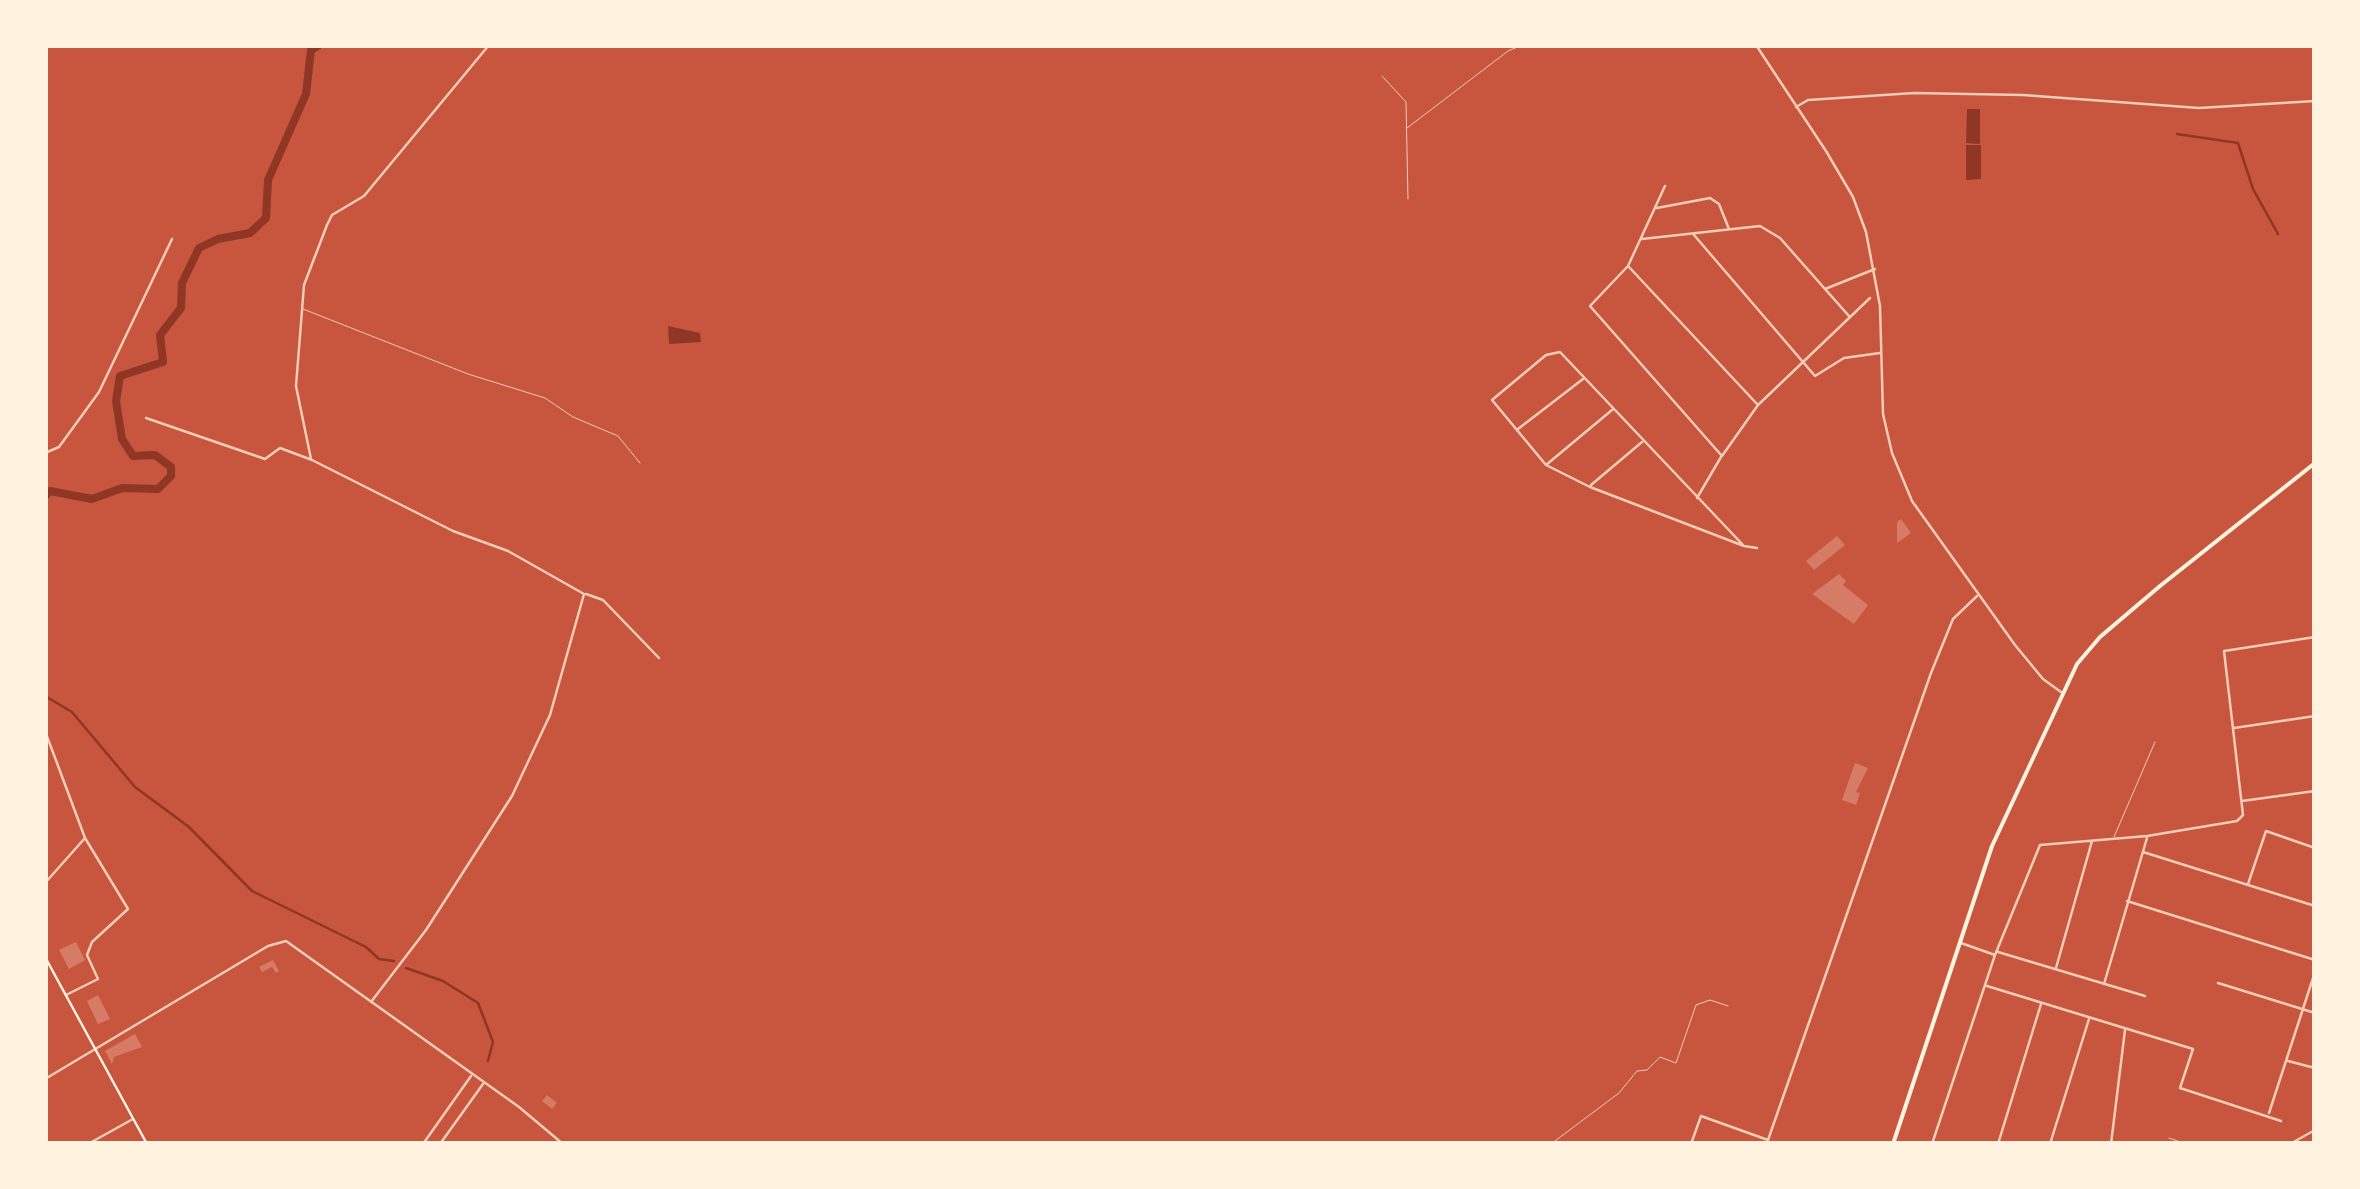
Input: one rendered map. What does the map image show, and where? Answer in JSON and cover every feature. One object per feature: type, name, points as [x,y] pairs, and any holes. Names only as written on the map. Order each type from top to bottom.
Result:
[{"type":"main road","points":[[1893,1144],[1992,846],[2061,692],[2100,638],[2315,463]]},
{"type":"main road","points":[[45,957],[147,1144]]},
{"type":"street","points":[[312,460],[296,386],[304,285],[332,215],[364,196],[489,45]]},
{"type":"street","points":[[1756,45],[1853,196],[1875,269],[1884,414],[1892,452],[1912,501],[1977,596],[2042,679],[2061,692]]},
{"type":"street","points":[[1796,107],[1808,100],[1914,93],[2023,95],[2199,108],[2315,101]]},
{"type":"street","points":[[1666,186],[1628,266],[1590,306],[1722,456]]},
{"type":"street","points":[[1658,208],[1710,198],[1719,204],[1730,230]]},
{"type":"street","points":[[1640,239],[1760,226],[1780,238],[1850,317]]},
{"type":"street","points":[[1694,234],[1815,376],[1844,358],[1882,353]]},
{"type":"street","points":[[45,453],[58,448],[98,392],[172,239]]},
{"type":"street","points":[[1628,266],[1758,405]]},
{"type":"street","points":[[1825,289],[1875,269]]},
{"type":"street","points":[[1697,499],[1758,405],[1870,298]]},
{"type":"street","points":[[1744,546],[1560,352],[1546,355],[1492,400],[1495,409],[1546,465],[1590,486],[1744,546],[1757,548]]},
{"type":"street","points":[[1516,431],[1584,378]]},
{"type":"street","points":[[1546,465],[1613,409]]},
{"type":"street","points":[[146,418],[265,459],[280,448],[454,531],[508,551],[584,594],[592,593],[603,600],[659,658]]},
{"type":"street","points":[[1590,486],[1643,441]]},
{"type":"street","points":[[371,1002],[426,930],[512,796],[550,715],[584,594]]},
{"type":"street","points":[[1690,1144],[1700,1116],[1768,1140],[1924,694],[1953,620],[1977,596]]},
{"type":"street","points":[[1932,1144],[1996,953],[2040,845],[2147,836],[2237,820],[2243,815],[2225,650],[2315,637]]},
{"type":"street","points":[[2232,728],[2315,716]]},
{"type":"street","points":[[45,731],[85,838],[128,910],[92,942],[87,954],[98,979],[66,995]]},
{"type":"street","points":[[2242,802],[2315,791]]},
{"type":"street","points":[[2248,885],[2264,833],[2315,848]]},
{"type":"street","points":[[2104,984],[2147,836]]},
{"type":"street","points":[[45,882],[85,838]]},
{"type":"street","points":[[2055,969],[2093,840]]},
{"type":"street","points":[[2143,852],[2315,906]]},
{"type":"street","points":[[2128,901],[2315,960]]},
{"type":"street","points":[[45,1080],[286,940],[484,1082],[563,1144]]},
{"type":"street","points":[[1959,943],[2145,996]]},
{"type":"street","points":[[2268,1116],[2315,972]]},
{"type":"street","points":[[2218,983],[2315,1013]]},
{"type":"street","points":[[1986,986],[2192,1049],[2180,1088],[2281,1121]]},
{"type":"street","points":[[1998,1144],[2042,1003]]},
{"type":"street","points":[[2050,1144],[2090,1018]]},
{"type":"street","points":[[2110,1144],[2125,1029]]},
{"type":"street","points":[[2288,1061],[2315,1068]]},
{"type":"street","points":[[423,1144],[472,1075]]},
{"type":"street","points":[[440,1144],[484,1082]]},
{"type":"street","points":[[88,1144],[133,1119]]},
{"type":"street","points":[[2290,1144],[2315,1130]]},
{"type":"lane","points":[[1408,128],[1508,50],[1522,45]]},
{"type":"lane","points":[[1382,76],[1406,102],[1408,199]]},
{"type":"lane","points":[[303,309],[468,374],[545,398],[573,417],[618,436],[640,463]]},
{"type":"lane","points":[[2114,837],[2155,742]]},
{"type":"lane","points":[[1554,1144],[1619,1093],[1636,1070],[1647,1070],[1660,1057],[1676,1063],[1696,1005],[1710,1000],[1728,1006]]},
{"type":"lane","points":[[2170,1138],[2186,1144]]},
{"type":"shaded area","points":[[1967,109],[1980,109],[1980,144],[1966,143]]},
{"type":"shaded area","points":[[1966,145],[1981,145],[1981,179],[1966,180]]},
{"type":"shaded area","points":[[668,326],[700,333],[701,342],[669,344]]},
{"type":"building","points":[[1901,519],[1911,533],[1897,543],[1897,522]]},
{"type":"building","points":[[1837,536],[1845,545],[1814,570],[1806,561]]},
{"type":"building","points":[[1839,574],[1846,581],[1843,585],[1868,605],[1854,624],[1812,594]]},
{"type":"building","points":[[1855,763],[1868,768],[1856,792],[1860,793],[1856,805],[1842,800]]},
{"type":"building","points":[[76,942],[85,960],[69,969],[59,950]]},
{"type":"building","points":[[273,960],[279,971],[276,973],[272,967],[262,972],[259,967]]},
{"type":"building","points":[[98,995],[110,1019],[98,1024],[87,1001]]},
{"type":"building","points":[[135,1034],[142,1047],[114,1057],[112,1064],[105,1051]]},
{"type":"building","points":[[547,1095],[557,1103],[552,1109],[542,1101]]},
{"type":"waterway","points":[[45,496],[50,491],[92,499],[122,488],[158,489],[171,476],[171,467],[155,455],[133,456],[122,439],[116,401],[120,376],[163,362],[160,335],[181,308],[182,283],[199,248],[218,239],[250,233],[266,218],[268,180],[306,94],[311,50],[319,45]]},
{"type":"waterway","points":[[2177,134],[2238,143],[2253,189],[2278,234]]},
{"type":"waterway","points":[[45,696],[72,712],[135,787],[189,827],[252,891],[366,947],[379,959],[394,961]]},
{"type":"waterway","points":[[406,968],[443,981],[478,1003],[493,1042],[488,1061]]}]
